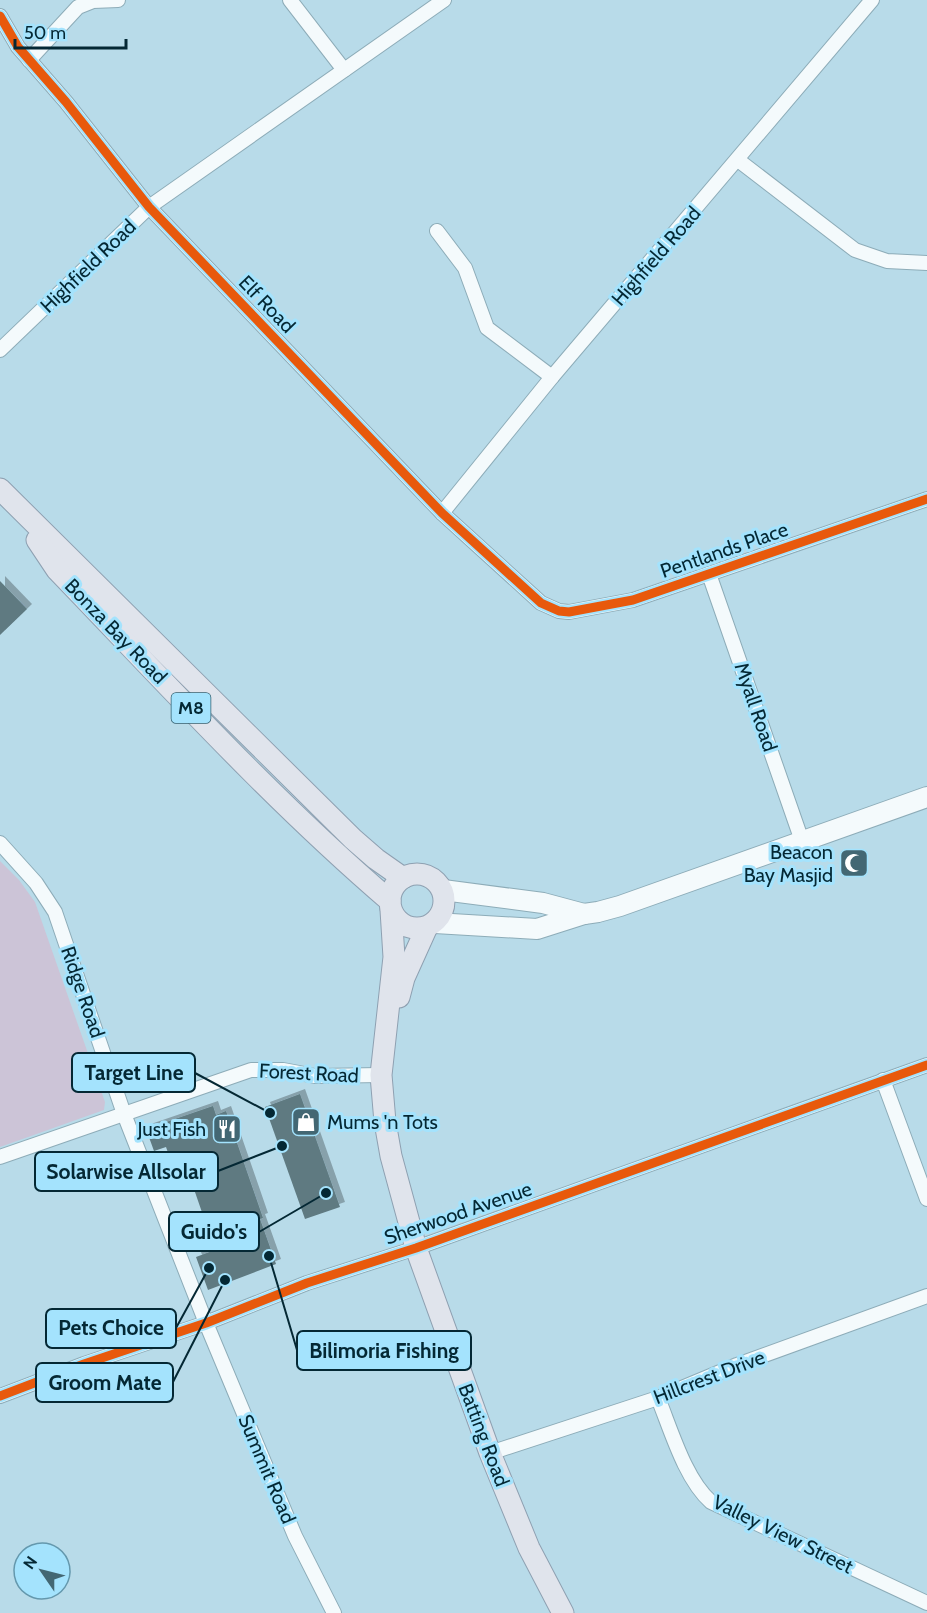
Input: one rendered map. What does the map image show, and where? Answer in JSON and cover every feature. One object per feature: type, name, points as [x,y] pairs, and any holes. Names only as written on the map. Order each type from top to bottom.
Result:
[{"type":"main road","name":"Bonza Bay Road","points":[[5,494],[353,839],[403,878]]},
{"type":"main road","name":"Bonza Bay Road","points":[[5,494],[57,570],[316,836],[390,906]]},
{"type":"main road","points":[[411,874],[429,876],[443,890],[444,908],[431,925],[418,929],[402,924],[390,906],[396,884],[403,878],[411,874]]},
{"type":"main road","name":"Batting Road","points":[[390,906],[394,957],[381,1076],[391,1156],[416,1248],[490,1453],[529,1548],[562,1613]]},
{"type":"main road","name":"Batting Road","points":[[386,1041],[404,978],[431,925]]},
{"type":"street","points":[[29,60],[78,7],[93,1],[118,0]]},
{"type":"street","points":[[290,0],[344,70]]},
{"type":"street","name":"Highfield Road","points":[[0,350],[149,207],[444,0]]},
{"type":"street","name":"Highfield Road","points":[[442,513],[552,376],[872,0]]},
{"type":"street","name":"Elf Road","points":[[0,16],[18,47],[66,102],[149,207],[442,513],[532,597]]},
{"type":"street","points":[[738,160],[855,250],[887,261],[927,263]]},
{"type":"street","points":[[437,231],[465,268],[487,328],[552,376]]},
{"type":"street","name":"Pentlands Place","points":[[532,597],[559,611],[569,612],[633,600],[927,500]]},
{"type":"street","name":"Myall Road","points":[[709,574],[802,841]]},
{"type":"street","points":[[431,925],[537,929],[584,914],[620,906],[927,797]]},
{"type":"street","name":"Ridge Road","points":[[0,843],[36,883],[52,905],[124,1114],[206,1323]]},
{"type":"street","points":[[443,890],[543,903],[584,914]]},
{"type":"street","name":"Sherwood Avenue","points":[[0,1396],[84,1364],[206,1323],[307,1283],[416,1248],[927,1065]]},
{"type":"street","name":"Forest Road","points":[[0,1157],[251,1070],[283,1070],[321,1076],[381,1076]]},
{"type":"street","points":[[883,1080],[927,1198]]},
{"type":"street","name":"Hillcrest Drive","points":[[490,1453],[658,1398],[738,1365],[927,1296]]},
{"type":"street","name":"Summit Road","points":[[206,1323],[295,1536],[334,1613]]},
{"type":"street","name":"Valley View Street","points":[[658,1398],[691,1478],[711,1502],[927,1603]]},
{"type":"shaded area","points":[[0,861],[19,880],[35,902],[105,1102],[104,1110],[0,1147]]},
{"type":"building","points":[[0,581],[27,609],[0,635]]},
{"type":"building","points":[[300,1094],[340,1207],[305,1219],[265,1107]]},
{"type":"building","points":[[213,1106],[216,1115],[226,1111],[263,1218],[260,1219],[276,1264],[208,1290],[196,1257],[215,1250],[186,1166],[174,1170],[166,1147],[154,1151],[146,1129]]},
{"type":"cycle path","points":[[0,16],[18,47],[66,102],[149,207],[442,513],[541,603],[559,611],[569,612],[633,600],[927,499]]},
{"type":"cycle path","points":[[0,1396],[84,1364],[206,1323],[307,1283],[416,1248],[927,1065]]},
{"type":"place","name":"Beacon Bay Masjid","points":[[854,863]]},
{"type":"place","name":"Target Line","points":[[270,1113]]},
{"type":"place","name":"Mums 'n Tots","points":[[306,1122]]},
{"type":"place","name":"Just Fish","points":[[227,1129]]},
{"type":"place","name":"Solarwise Allsolar","points":[[282,1146]]},
{"type":"place","name":"Guido's","points":[[326,1193]]},
{"type":"place","name":"Bilimoria Fishing","points":[[269,1256]]},
{"type":"place","name":"Pets Choice","points":[[209,1268]]},
{"type":"place","name":"Groom Mate","points":[[225,1280]]}]
